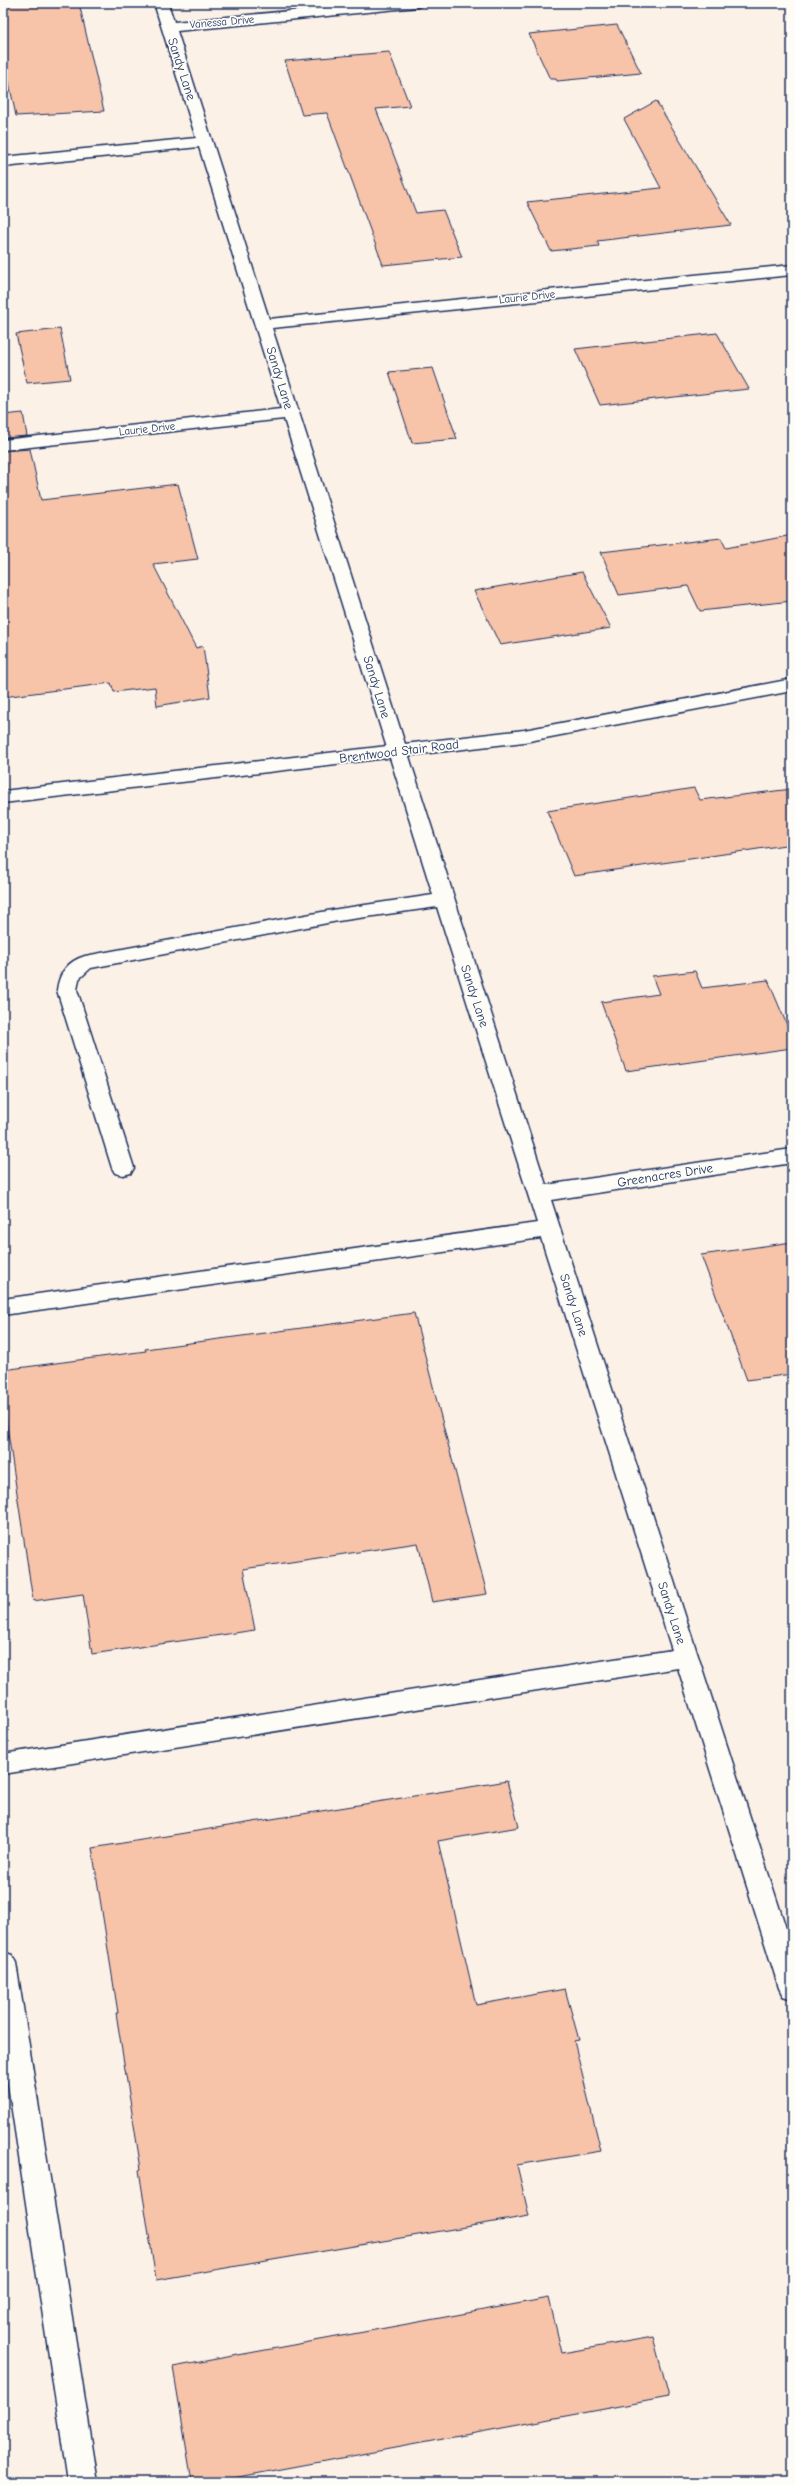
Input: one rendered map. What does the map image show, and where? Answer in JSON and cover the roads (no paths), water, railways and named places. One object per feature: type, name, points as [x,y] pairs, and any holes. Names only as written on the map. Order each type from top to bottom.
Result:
[{"type":"street","name":"Sandy Lane","points":[[161,3],[444,900],[792,1988]]},
{"type":"street","name":"Vanessa Drive","points":[[169,27],[418,3]]},
{"type":"street","points":[[3,162],[205,142]]},
{"type":"street","name":"Laurie Drive","points":[[263,324],[792,270]]},
{"type":"street","name":"Laurie Drive","points":[[3,445],[291,413]]},
{"type":"street","name":"Brentwood Stair Road","points":[[3,798],[109,783],[524,736],[792,685]]},
{"type":"street","points":[[124,1168],[67,990],[69,976],[85,963],[338,916],[444,900]]},
{"type":"street","name":"Greenacres Drive","points":[[538,1194],[792,1156]]},
{"type":"street","points":[[3,1307],[549,1229]]},
{"type":"street","points":[[3,1764],[686,1657]]},
{"type":"street","points":[[3,1963],[83,2482]]}]
